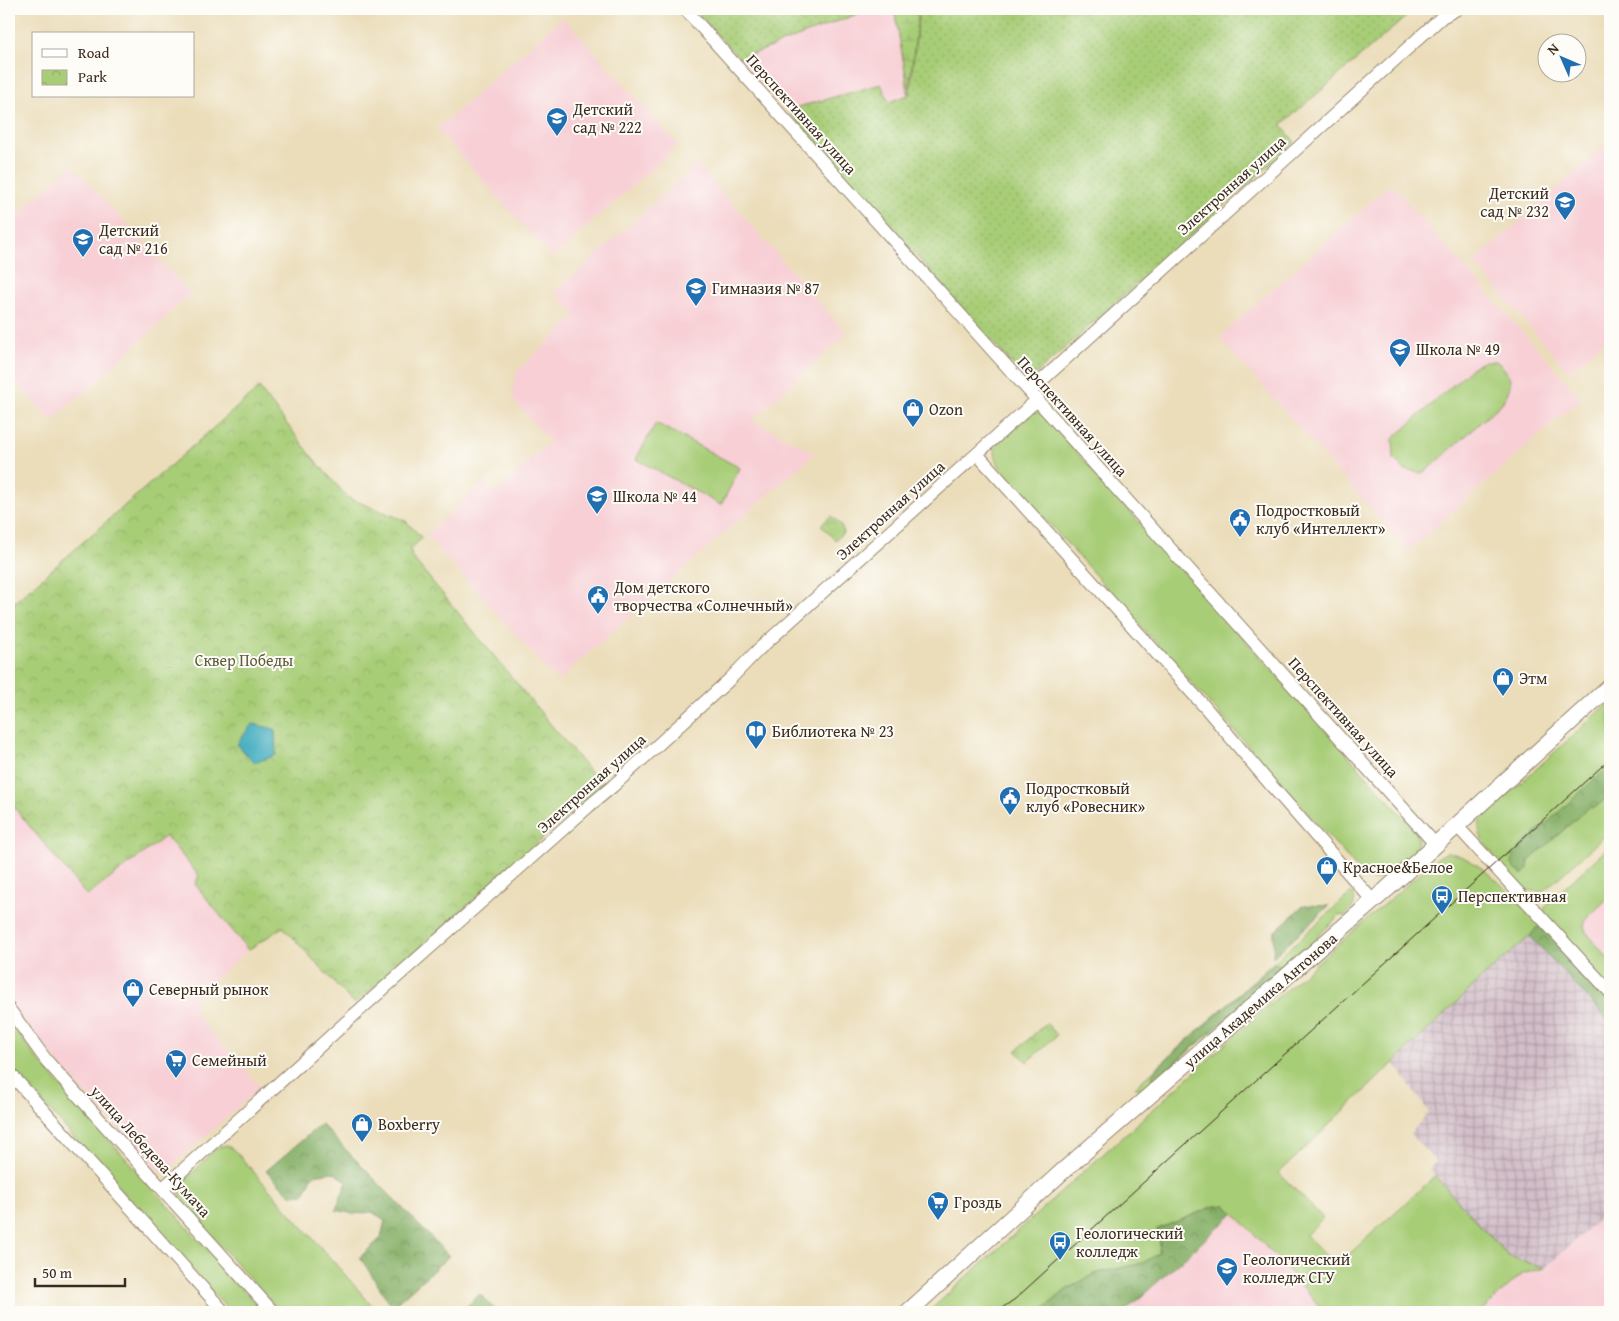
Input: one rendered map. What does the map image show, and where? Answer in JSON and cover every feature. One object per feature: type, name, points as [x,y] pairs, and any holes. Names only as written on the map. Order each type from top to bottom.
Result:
[{"type":"main road","name":"улица Академика Антонова","points":[[908,1312],[1064,1170],[1374,901],[1610,686]]},
{"type":"street","name":"Перспективная улица","points":[[685,9],[1034,395],[1436,845]]},
{"type":"street","name":"Электронная улица","points":[[162,1188],[354,1014],[613,786],[730,679],[758,650],[977,454],[1034,395],[1442,17],[1457,9]]},
{"type":"street","points":[[977,454],[1205,707],[1270,784],[1374,901]]},
{"type":"street","points":[[1457,826],[1610,992]]},
{"type":"street","name":"улица Лебедева-Кумача","points":[[9,1009],[46,1060],[273,1312]]},
{"type":"street","points":[[9,1072],[224,1312]]},
{"type":"shaded area","points":[[870,9],[894,9],[908,95],[889,102],[881,84],[787,110],[740,59]]},
{"type":"shaded area","name":"Детский сад № 222","points":[[563,17],[678,145],[552,258],[437,129]]},
{"type":"shaded area","name":"Детский сад № 232","points":[[1610,141],[1610,336],[1569,372],[1474,262]]},
{"type":"shaded area","points":[[697,164],[847,334],[752,420],[815,453],[557,681],[426,535],[484,482],[495,494],[550,441],[512,399],[516,372],[576,316],[555,292]]},
{"type":"shaded area","name":"Детский сад № 216","points":[[71,165],[191,294],[52,421],[9,376],[9,223]]},
{"type":"shaded area","name":"Школа № 49","points":[[1391,184],[1581,398],[1408,551],[1219,337]]},
{"type":"shaded area","points":[[9,801],[87,896],[166,836],[199,877],[195,885],[248,950],[195,998],[194,1013],[260,1087],[169,1169],[162,1173],[155,1168],[57,1062],[9,1002]]},
{"type":"shaded area","points":[[1610,871],[1610,974],[1558,918]]},
{"type":"shaded area","points":[[1530,936],[1610,1022],[1610,1209],[1545,1268],[1508,1256],[1429,1169],[1436,1162],[1410,1134],[1429,1112],[1394,1063],[1482,978]]},
{"type":"shaded area","points":[[1610,1209],[1610,1312],[1480,1312],[1522,1274],[1545,1268]]},
{"type":"shaded area","name":"Геологический колледж СГУ","points":[[1233,1214],[1281,1262],[1324,1312],[1124,1312]]},
{"type":"green space","points":[[694,9],[870,9],[740,59]]},
{"type":"green space","points":[[894,9],[919,9],[908,95],[906,76]]},
{"type":"green space","points":[[919,9],[1415,9],[1281,125],[1295,142],[1029,378],[1020,373],[787,110],[881,84],[889,102],[908,95],[910,93]]},
{"type":"green space","points":[[1485,361],[1496,361],[1509,376],[1510,386],[1501,404],[1430,468],[1422,473],[1405,470],[1394,459],[1393,439],[1474,366]]},
{"type":"green space","name":"Сквер Победы","points":[[259,388],[314,459],[348,498],[406,521],[422,538],[410,549],[412,557],[600,784],[599,788],[354,1004],[283,927],[248,950],[195,884],[199,876],[166,836],[87,896],[9,801],[9,607]]},
{"type":"green space","points":[[1032,412],[1044,416],[1416,831],[1418,840],[1416,850],[1386,877],[1373,880],[1365,877],[1004,473],[997,460],[996,446],[1004,436]]},
{"type":"green space","points":[[656,423],[740,468],[721,505],[636,459]]},
{"type":"green space","points":[[831,516],[840,524],[844,532],[835,540],[821,525]]},
{"type":"green space","points":[[1610,702],[1610,831],[1545,890],[1531,891],[1526,889],[1508,872],[1487,847],[1479,832],[1481,819]]},
{"type":"green space","points":[[1610,766],[1610,795],[1596,807],[1588,808],[1529,861],[1528,869],[1522,875],[1518,872],[1513,866],[1512,861],[1518,850]]},
{"type":"green space","points":[[1610,846],[1610,896],[1586,919],[1584,925],[1586,932],[1610,961],[1610,988],[1544,915],[1545,907],[1549,902]]},
{"type":"green space","points":[[1447,852],[1460,856],[1486,871],[1510,892],[1540,925],[1482,978],[1279,1173],[1323,1218],[1306,1235],[1336,1266],[1435,1176],[1508,1256],[1545,1268],[1522,1274],[1480,1312],[1324,1312],[1281,1262],[1226,1205],[1215,1206],[1157,1229],[1160,1242],[1159,1253],[1143,1263],[1094,1274],[1066,1290],[1040,1312],[928,1312],[1272,1002],[1437,858]]},
{"type":"green space","points":[[1352,892],[1355,902],[1345,916],[1340,915],[1318,936],[1316,942],[1144,1090],[1135,1087]]},
{"type":"green space","points":[[1304,905],[1329,906],[1273,957],[1274,932]]},
{"type":"green space","points":[[1540,925],[1610,1001],[1610,1022],[1530,936]]},
{"type":"green space","points":[[1275,963],[1279,965],[1280,971],[1278,974],[1159,1077],[1152,1078],[1153,1073],[1158,1067]]},
{"type":"green space","points":[[9,1021],[37,1059],[263,1312],[230,1312],[9,1065]]},
{"type":"green space","points":[[1046,1023],[1057,1035],[1027,1062],[1016,1051]]},
{"type":"green space","points":[[321,1124],[449,1256],[392,1307],[360,1257],[381,1238],[385,1220],[372,1212],[354,1214],[336,1210],[347,1181],[333,1172],[313,1175],[304,1194],[291,1195],[266,1171]]},
{"type":"green space","points":[[221,1146],[230,1147],[236,1152],[378,1312],[280,1312],[184,1205],[182,1200],[180,1193],[181,1185],[215,1149]]},
{"type":"green space","points":[[1226,1205],[1233,1214],[1124,1312],[1040,1312],[1066,1290],[1094,1274],[1143,1263],[1159,1253],[1160,1242],[1157,1230],[1215,1206]]},
{"type":"green space","points":[[480,1294],[497,1312],[461,1312]]},
{"type":"water","points":[[252,724],[275,729],[276,755],[254,763],[237,744]]},
{"type":"tram line","points":[[992,1312],[1015,1299],[1610,759]]},
{"type":"place","name":"Детский сад № 222","points":[[557,137]]},
{"type":"place","name":"Детский сад № 232","points":[[1565,221]]},
{"type":"place","name":"Детский сад № 216","points":[[83,258]]},
{"type":"place","name":"Гимназия № 87","points":[[696,307]]},
{"type":"place","name":"Школа № 49","points":[[1400,368]]},
{"type":"place","name":"Ozon","points":[[913,428]]},
{"type":"place","name":"Школа № 44","points":[[597,515]]},
{"type":"place","name":"Подростковый клуб «Интеллект»","points":[[1240,538]]},
{"type":"place","name":"Дом детского творчества «Солнечный»","points":[[598,615]]},
{"type":"place","name":"Этм","points":[[1503,697]]},
{"type":"place","name":"Библиотека № 23","points":[[756,750]]},
{"type":"place","name":"Подростковый клуб «Ровесник»","points":[[1010,816]]},
{"type":"place","name":"Красное&Белое","points":[[1327,886]]},
{"type":"place","name":"Перспективная","points":[[1442,915]]},
{"type":"place","name":"Северный рынок","points":[[133,1008]]},
{"type":"place","name":"Семейный","points":[[176,1079]]},
{"type":"place","name":"Boxberry","points":[[362,1143]]},
{"type":"place","name":"Гроздь","points":[[938,1221]]},
{"type":"place","name":"Геологический колледж","points":[[1060,1261]]},
{"type":"place","name":"Геологический колледж СГУ","points":[[1227,1287]]}]
